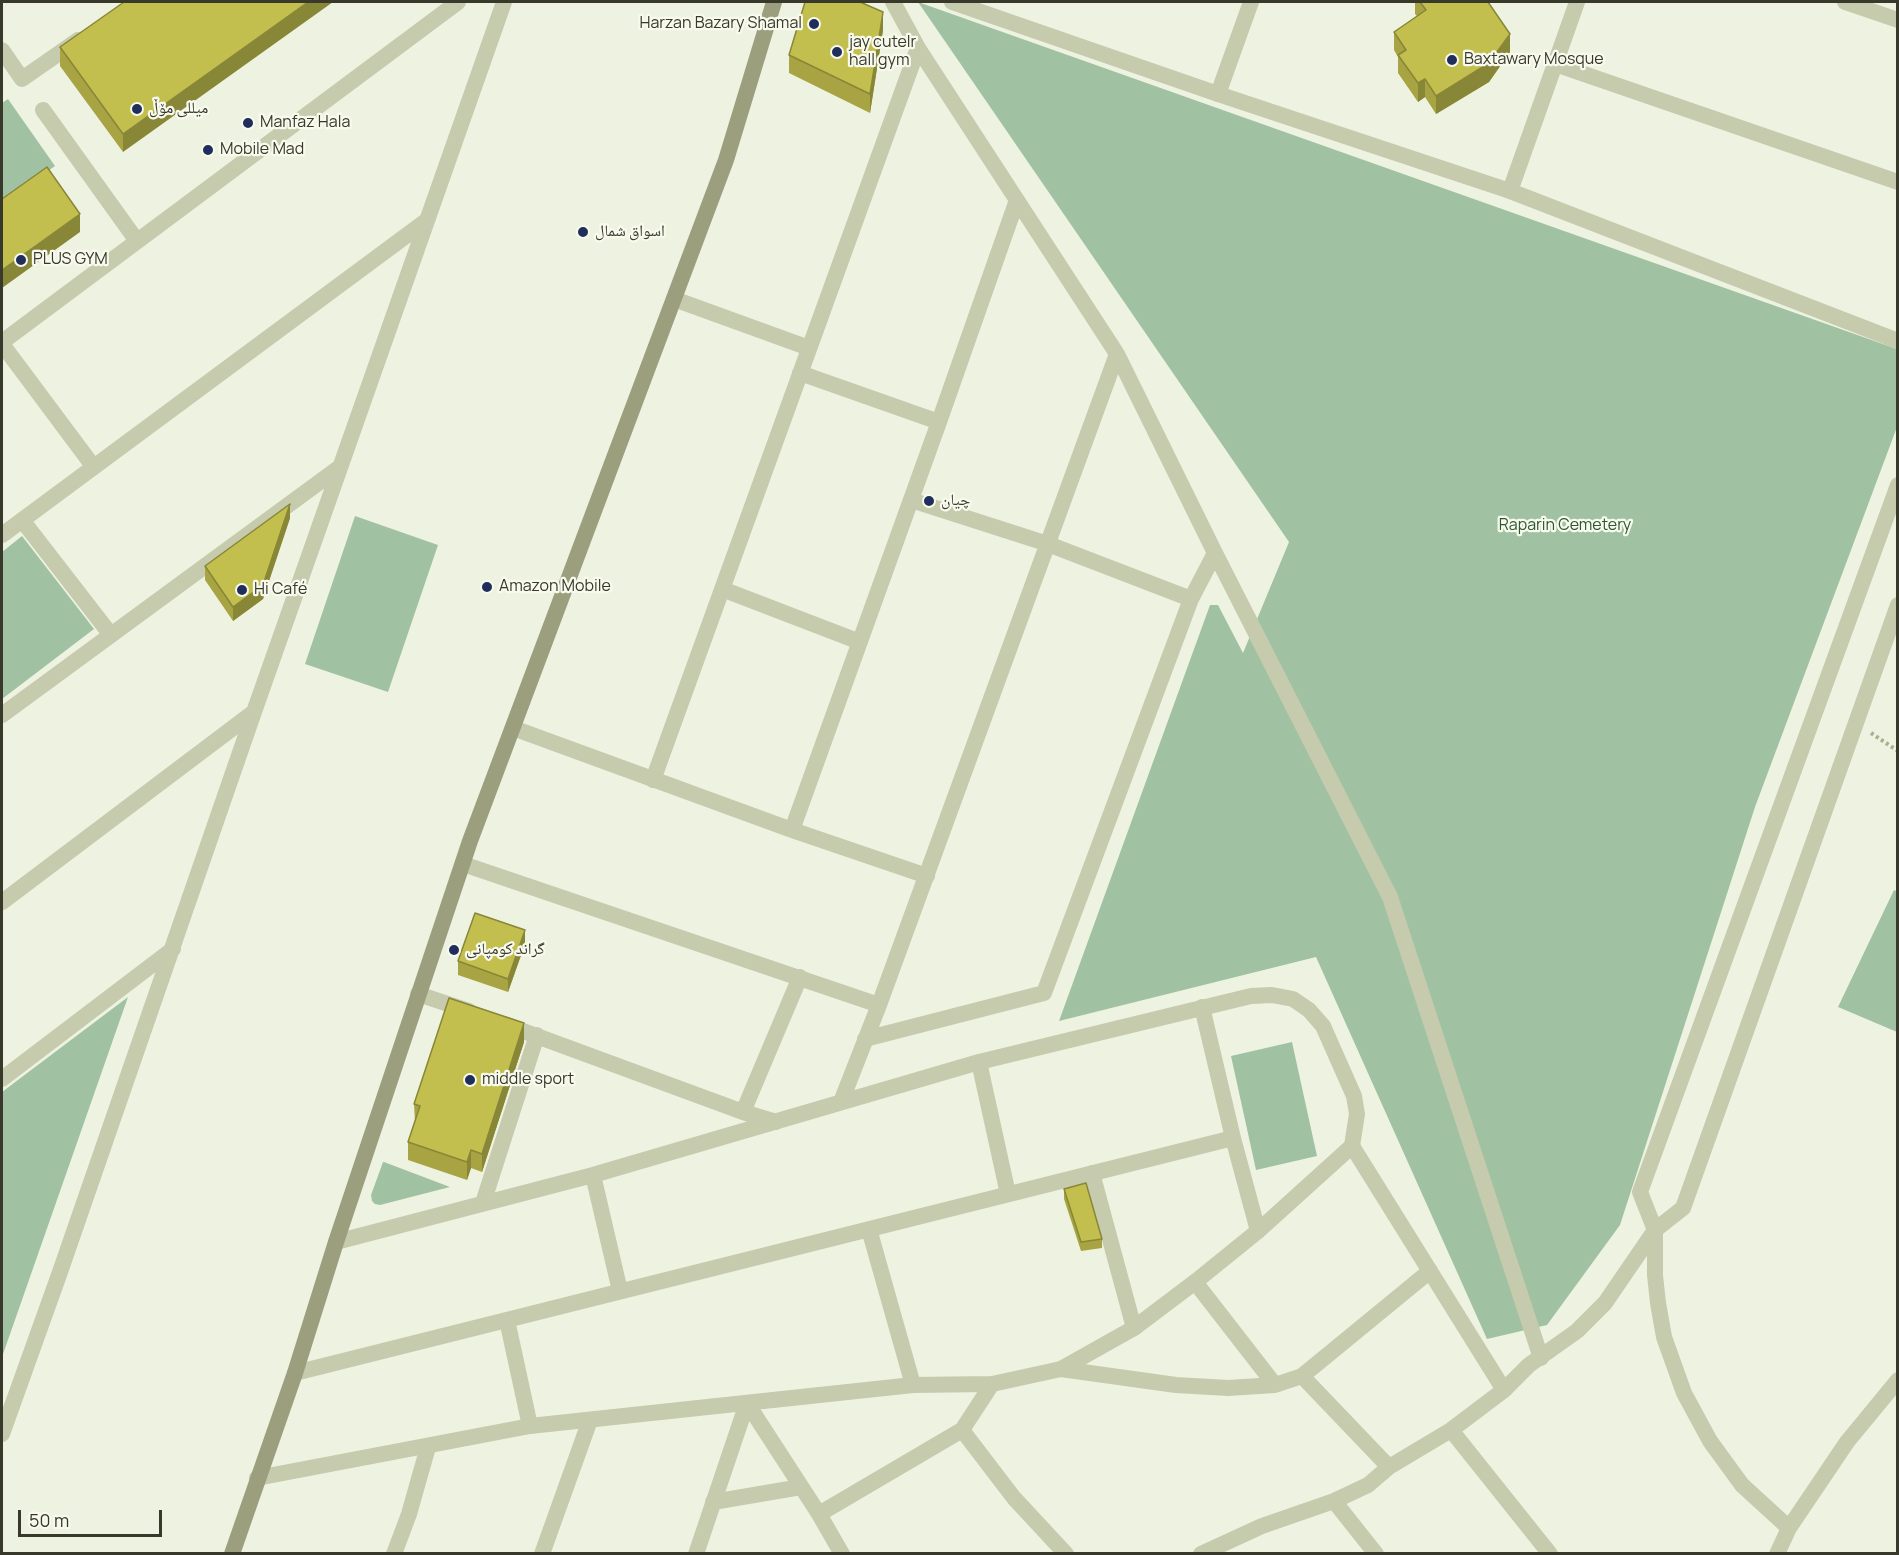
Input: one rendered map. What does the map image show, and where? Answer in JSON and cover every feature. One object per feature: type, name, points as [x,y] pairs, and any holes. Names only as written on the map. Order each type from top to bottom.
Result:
[{"type":"main road","points":[[232,1554],[295,1373],[336,1242],[463,864],[726,160],[774,2]]},
{"type":"street","points":[[93,466],[2,343],[458,2]]},
{"type":"street","points":[[2,1431],[504,2]]},
{"type":"street","points":[[893,2],[918,48],[1117,354],[1215,554],[1390,897],[1541,1358]]},
{"type":"street","points":[[952,2],[1218,94],[1510,191],[1898,341]]},
{"type":"street","points":[[1218,94],[1251,2]]},
{"type":"street","points":[[1510,191],[1577,2]]},
{"type":"street","points":[[1845,2],[1898,20]]},
{"type":"street","points":[[2,50],[22,79],[96,27]]},
{"type":"street","points":[[653,780],[918,48]]},
{"type":"street","points":[[1555,64],[1898,182]]},
{"type":"street","points":[[43,110],[137,241]]},
{"type":"street","points":[[792,830],[1017,200]]},
{"type":"street","points":[[2,535],[426,221]]},
{"type":"street","points":[[674,299],[809,348]]},
{"type":"street","points":[[841,1102],[927,876],[1117,354]]},
{"type":"street","points":[[800,373],[939,422]]},
{"type":"street","points":[[2,716],[340,467]]},
{"type":"street","points":[[1789,1528],[1760,1504],[1742,1485],[1710,1441],[1684,1393],[1664,1337],[1658,1304],[1655,1230],[1640,1192],[1897,489]]},
{"type":"street","points":[[911,500],[1048,544],[1191,599]]},
{"type":"street","points":[[22,520],[111,635]]},
{"type":"street","points":[[866,1039],[1044,993],[1191,599],[1215,554]]},
{"type":"street","points":[[722,589],[860,642]]},
{"type":"street","points":[[1201,1554],[1262,1526],[1334,1501],[1368,1485],[1389,1467],[1451,1430],[1504,1390],[1530,1365],[1577,1331],[1605,1303],[1655,1230],[1683,1208],[1898,605]]},
{"type":"street","points":[[4,896],[254,712]]},
{"type":"street","points":[[513,728],[792,830],[927,876]]},
{"type":"street","points":[[463,864],[879,1005]]},
{"type":"street","points":[[2,1078],[173,948]]},
{"type":"street","points":[[743,1112],[800,978]]},
{"type":"street","points":[[418,994],[537,1035],[743,1112],[777,1122]]},
{"type":"street","points":[[257,1478],[530,1426],[913,1385],[992,1384],[1062,1369],[1134,1328],[1258,1231],[1352,1146],[1358,1114],[1354,1096],[1333,1045],[1323,1026],[1309,1010],[1293,999],[1272,995],[1251,996],[979,1062],[593,1175],[336,1242]]},
{"type":"street","points":[[1202,1007],[1258,1231]]},
{"type":"street","points":[[483,1203],[537,1035]]},
{"type":"street","points":[[979,1062],[1008,1194]]},
{"type":"street","points":[[295,1373],[1233,1138]]},
{"type":"street","points":[[1352,1146],[1504,1390]]},
{"type":"street","points":[[1092,1173],[1134,1328]]},
{"type":"street","points":[[593,1175],[620,1292]]},
{"type":"street","points":[[869,1229],[913,1385]]},
{"type":"street","points":[[1062,1369],[1176,1385],[1228,1388],[1275,1384],[1302,1376],[1430,1271]]},
{"type":"street","points":[[1195,1282],[1275,1384]]},
{"type":"street","points":[[507,1320],[530,1426]]},
{"type":"street","points":[[1302,1376],[1389,1467]]},
{"type":"street","points":[[1777,1554],[1789,1528],[1847,1442],[1898,1380]]},
{"type":"street","points":[[819,1514],[962,1430],[992,1384]]},
{"type":"street","points":[[747,1403],[819,1514],[842,1554]]},
{"type":"street","points":[[696,1554],[747,1403]]},
{"type":"street","points":[[542,1554],[590,1420]]},
{"type":"street","points":[[962,1430],[1014,1498],[1066,1554]]},
{"type":"street","points":[[1451,1430],[1550,1554]]},
{"type":"street","points":[[394,1554],[409,1514],[428,1447]]},
{"type":"street","points":[[713,1502],[801,1487]]},
{"type":"street","points":[[1334,1501],[1376,1554]]},
{"type":"path","points":[[1855,723],[1898,751]]},
{"type":"green space","name":"Raparin Cemetery","points":[[918,2],[1897,349],[1897,427],[1755,807],[1620,1225],[1547,1325],[1487,1339],[1316,957],[1059,1021],[1210,605],[1218,605],[1243,653],[1289,542]]},
{"type":"green space","points":[[8,99],[55,166],[2,204],[2,103]]},
{"type":"green space","points":[[355,516],[438,545],[388,692],[305,664]]},
{"type":"green space","points":[[22,536],[94,629],[2,699],[2,552]]},
{"type":"green space","points":[[1894,890],[1898,892],[1897,1032],[1838,1007]]},
{"type":"green space","points":[[128,997],[2,1357],[2,1092]]},
{"type":"green space","points":[[1292,1042],[1317,1156],[1256,1170],[1231,1056]]},
{"type":"green space","points":[[383,1162],[450,1187],[380,1205],[375,1204],[371,1195]]},
{"type":"building","name":"میللی مۆڵ","points":[[124,2],[308,2],[123,134],[60,47]]},
{"type":"building","name":"jay cutelr hall gym","points":[[805,2],[860,2],[883,12],[870,94],[789,55]]},
{"type":"building","name":"Baxtawary Mosque","points":[[1420,2],[1488,2],[1510,34],[1489,63],[1436,96],[1425,79],[1418,83],[1398,55],[1406,50],[1394,32],[1426,10]]},
{"type":"building","name":"PLUS GYM","points":[[47,167],[80,214],[2,270],[2,199]]},
{"type":"building","points":[[290,504],[263,585],[233,607],[205,566]]},
{"type":"building","points":[[475,913],[525,930],[508,979],[458,961]]},
{"type":"building","name":"middle sport","points":[[449,998],[524,1023],[482,1154],[471,1150],[467,1162],[408,1142],[420,1106],[414,1104]]},
{"type":"building","points":[[1086,1183],[1102,1239],[1081,1242],[1064,1189]]},
{"type":"place","name":"Harzan Bazary Shamal","points":[[814,24]]},
{"type":"place","name":"jay cutelr hall gym","points":[[837,52]]},
{"type":"place","name":"Baxtawary Mosque","points":[[1452,60]]},
{"type":"place","name":"میللی مۆڵ","points":[[137,109]]},
{"type":"place","name":"Manfaz Hala","points":[[248,123]]},
{"type":"place","name":"Mobile Mad","points":[[208,150]]},
{"type":"place","name":"اسواق شمال","points":[[583,232]]},
{"type":"place","name":"PLUS GYM","points":[[21,260]]},
{"type":"place","name":"چيان","points":[[929,501]]},
{"type":"place","name":"Amazon Mobile","points":[[487,587]]},
{"type":"place","name":"Hi Café","points":[[242,590]]},
{"type":"place","name":"گراند كومپانى","points":[[454,950]]},
{"type":"place","name":"middle sport","points":[[470,1080]]}]
